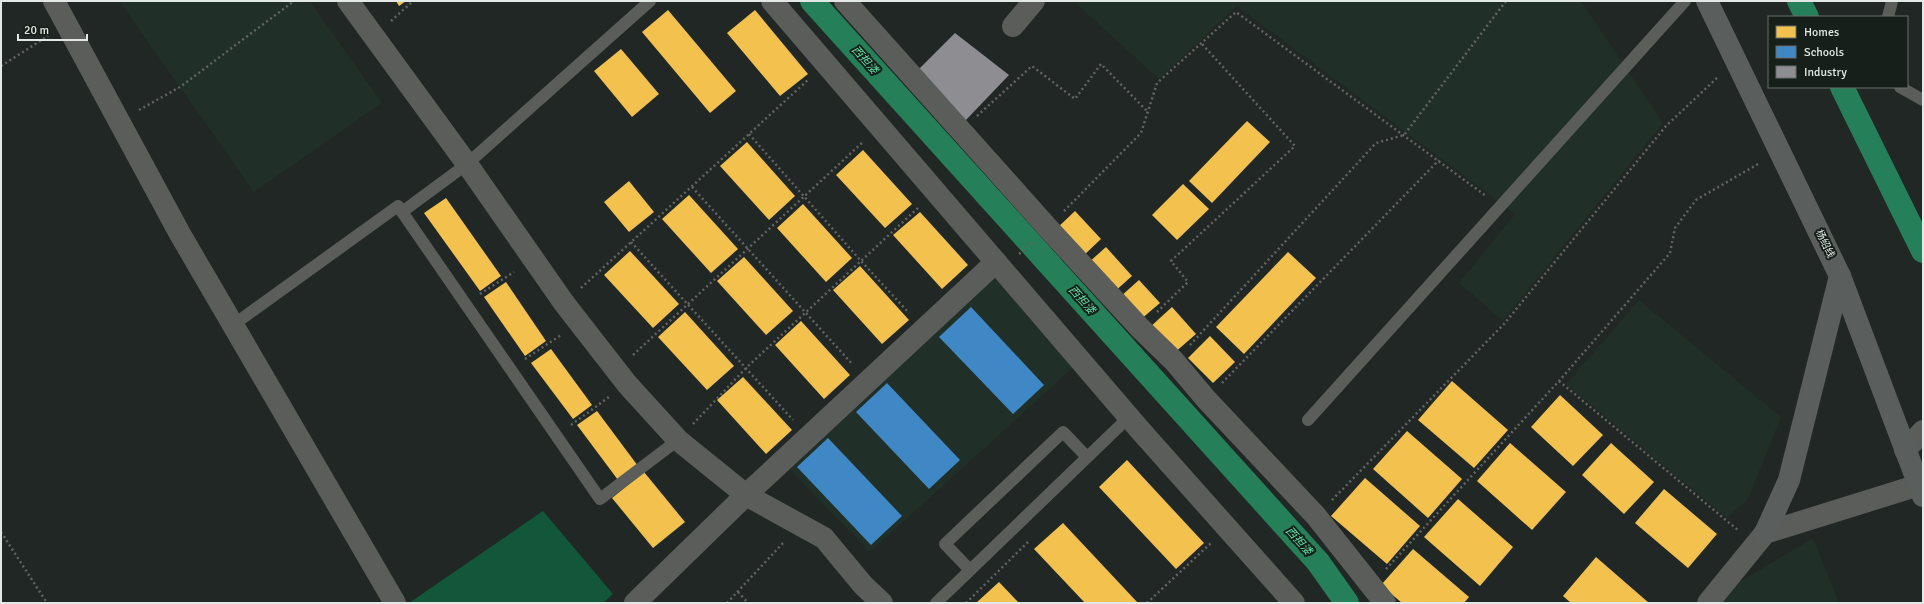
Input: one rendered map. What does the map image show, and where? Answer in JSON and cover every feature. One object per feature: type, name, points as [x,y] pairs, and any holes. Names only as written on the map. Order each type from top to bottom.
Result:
[{"type":"main road","name":"杨绍线","points":[[1707,1],[1840,276],[1921,491]]},
{"type":"main road","points":[[1760,539],[1789,480],[1840,276]]},
{"type":"street","points":[[348,1],[467,164],[564,303],[621,377],[678,440],[746,495],[824,538],[863,584],[882,603]]},
{"type":"street","points":[[772,1],[1129,417],[1294,603]]},
{"type":"street","points":[[845,1],[962,130],[1047,227],[1140,328],[1174,361],[1206,399],[1316,516],[1385,603]]},
{"type":"street","points":[[1013,26],[1034,1]]},
{"type":"street","points":[[63,9],[119,121],[180,234],[395,603]]},
{"type":"street","points":[[639,602],[746,495],[808,437],[924,330],[1000,266]]},
{"type":"street","points":[[1905,450],[1923,430]]},
{"type":"street","points":[[1708,603],[1760,539],[1921,491]]},
{"type":"lane","points":[[402,212],[467,164],[650,1]]},
{"type":"lane","points":[[1308,420],[1685,1]]},
{"type":"lane","points":[[1888,16],[1892,1]]},
{"type":"lane","points":[[1902,88],[1923,100]]},
{"type":"lane","points":[[233,325],[398,206],[600,499],[678,440]]},
{"type":"lane","points":[[936,603],[1129,417]]},
{"type":"lane","points":[[970,570],[945,544],[950,538],[1063,432],[1087,457]]},
{"type":"path","points":[[119,121],[180,87],[294,1]]},
{"type":"path","points":[[374,35],[413,1]]},
{"type":"path","points":[[1174,361],[1376,143],[1404,135],[1506,1]]},
{"type":"path","points":[[1,66],[63,9]]},
{"type":"path","points":[[1000,266],[1047,227],[1141,133],[1157,83],[1236,12],[1500,206]]},
{"type":"path","points":[[1140,328],[1188,282],[1171,261],[1295,146],[1202,44]]},
{"type":"path","points":[[1316,516],[1504,324],[1666,126],[1736,60]]},
{"type":"path","points":[[564,303],[826,64]]},
{"type":"path","points":[[962,130],[1032,66],[1075,99],[1101,64],[1148,112]]},
{"type":"path","points":[[556,436],[621,377],[687,304],[880,127]]},
{"type":"path","points":[[749,134],[924,330]]},
{"type":"path","points":[[1371,586],[1559,382],[1670,253],[1675,228],[1696,200],[1780,151]]},
{"type":"path","points":[[1206,399],[1439,160]]},
{"type":"path","points":[[692,187],[747,250],[868,382]]},
{"type":"path","points":[[678,440],[746,368],[936,192]]},
{"type":"path","points":[[631,242],[808,437]]},
{"type":"path","points":[[465,304],[533,259]]},
{"type":"path","points":[[511,369],[580,323]]},
{"type":"path","points":[[1559,382],[1760,539]]},
{"type":"path","points":[[727,603],[800,524]]},
{"type":"path","points":[[1148,603],[1227,527]]},
{"type":"path","points":[[1,532],[47,603]]},
{"type":"path","points":[[738,592],[748,603]]},
{"type":"shaded area","points":[[119,1],[310,1],[382,103],[254,192]]},
{"type":"shaded area","points":[[1073,1],[1581,1],[1663,123],[1503,321],[1459,283],[1515,214],[1237,6],[1159,79]]},
{"type":"shaded area","points":[[992,275],[1075,366],[870,552],[787,467]]},
{"type":"shaded area","points":[[1639,300],[1781,417],[1748,499],[1727,518],[1566,384]]},
{"type":"shaded area","points":[[1813,538],[1839,603],[1721,603],[1736,584]]},
{"type":"green space","points":[[543,511],[613,594],[603,603],[409,603]]},
{"type":"building: Homes","points":[[396,1],[406,1],[399,6]]},
{"type":"building: Homes","points":[[668,10],[736,91],[710,113],[642,32]]},
{"type":"building: Homes","points":[[755,10],[808,74],[780,96],[727,33]]},
{"type":"building: Homes","points":[[621,49],[659,94],[632,117],[594,71]]},
{"type":"building: Homes","points":[[1247,121],[1270,142],[1212,203],[1189,181]]},
{"type":"building: Homes","points":[[747,142],[795,196],[769,220],[720,166]]},
{"type":"building: Homes","points":[[863,150],[912,204],[885,228],[836,175]]},
{"type":"building: Homes","points":[[629,181],[654,212],[629,232],[604,202]]},
{"type":"building: Homes","points":[[1183,184],[1209,209],[1177,240],[1152,215]]},
{"type":"building: Homes","points":[[689,195],[738,249],[711,273],[662,219]]},
{"type":"building: Homes","points":[[446,198],[501,276],[480,291],[424,213]]},
{"type":"building: Homes","points":[[803,204],[852,258],[826,282],[777,228]]},
{"type":"building: Homes","points":[[1075,211],[1101,239],[1081,258],[1055,230]]},
{"type":"building: Homes","points":[[920,212],[968,265],[942,289],[893,235]]},
{"type":"building: Homes","points":[[1106,247],[1132,276],[1113,293],[1087,264]]},
{"type":"building: Homes","points":[[630,251],[679,304],[653,328],[604,275]]},
{"type":"building: Homes","points":[[1288,252],[1316,278],[1244,354],[1216,327]]},
{"type":"building: Homes","points":[[744,257],[793,311],[766,335],[717,281]]},
{"type":"building: Homes","points":[[860,266],[909,320],[882,344],[833,290]]},
{"type":"building: Homes","points":[[1139,280],[1160,303],[1140,320],[1120,297]]},
{"type":"building: Homes","points":[[506,282],[546,341],[525,356],[484,297]]},
{"type":"building: Homes","points":[[1172,307],[1196,334],[1173,354],[1149,328]]},
{"type":"building: Homes","points":[[685,312],[734,366],[707,390],[658,337]]},
{"type":"building: Homes","points":[[801,321],[850,375],[824,399],[775,345]]},
{"type":"building: Homes","points":[[1210,336],[1235,362],[1213,383],[1188,358]]},
{"type":"building: Homes","points":[[551,349],[592,405],[573,419],[531,363]]},
{"type":"building: Homes","points":[[743,377],[792,430],[766,454],[717,400]]},
{"type":"building: Homes","points":[[1452,381],[1508,430],[1474,468],[1418,420]]},
{"type":"building: Homes","points":[[1560,395],[1603,435],[1573,466],[1531,427]]},
{"type":"building: Homes","points":[[597,411],[638,466],[618,480],[577,425]]},
{"type":"building: Homes","points":[[1407,431],[1462,479],[1428,518],[1373,469]]},
{"type":"building: Homes","points":[[1510,443],[1566,492],[1532,530],[1477,481]]},
{"type":"building: Homes","points":[[1611,443],[1654,482],[1624,514],[1582,475]]},
{"type":"building: Homes","points":[[1127,460],[1204,543],[1176,569],[1099,487]]},
{"type":"building: Homes","points":[[644,472],[685,522],[653,548],[612,498]]},
{"type":"building: Homes","points":[[1365,478],[1420,526],[1387,564],[1331,516]]},
{"type":"building: Homes","points":[[1664,489],[1717,534],[1688,568],[1635,523]]},
{"type":"building: Homes","points":[[1458,499],[1513,547],[1480,586],[1424,537]]},
{"type":"building: Homes","points":[[1063,523],[1138,603],[1085,603],[1034,549]]},
{"type":"building: Homes","points":[[1413,549],[1469,597],[1464,603],[1402,603],[1381,585]]},
{"type":"building: Homes","points":[[1596,557],[1649,603],[1571,603],[1563,596]]},
{"type":"building: Homes","points":[[999,582],[1019,603],[976,603]]},
{"type":"building: Schools","points":[[971,307],[1044,385],[1013,414],[939,337]]},
{"type":"building: Schools","points":[[887,383],[960,460],[929,489],[856,412]]},
{"type":"building: Schools","points":[[828,438],[902,516],[871,545],[797,467]]},
{"type":"building: Industry","points":[[955,33],[1009,75],[965,121],[915,73]]},
{"type":"waterway","name":"西担溇","points":[[812,1],[1318,562],[1347,603]]},
{"type":"waterway","points":[[1799,1],[1806,16]]},
{"type":"waterway","points":[[1842,88],[1923,251]]}]
